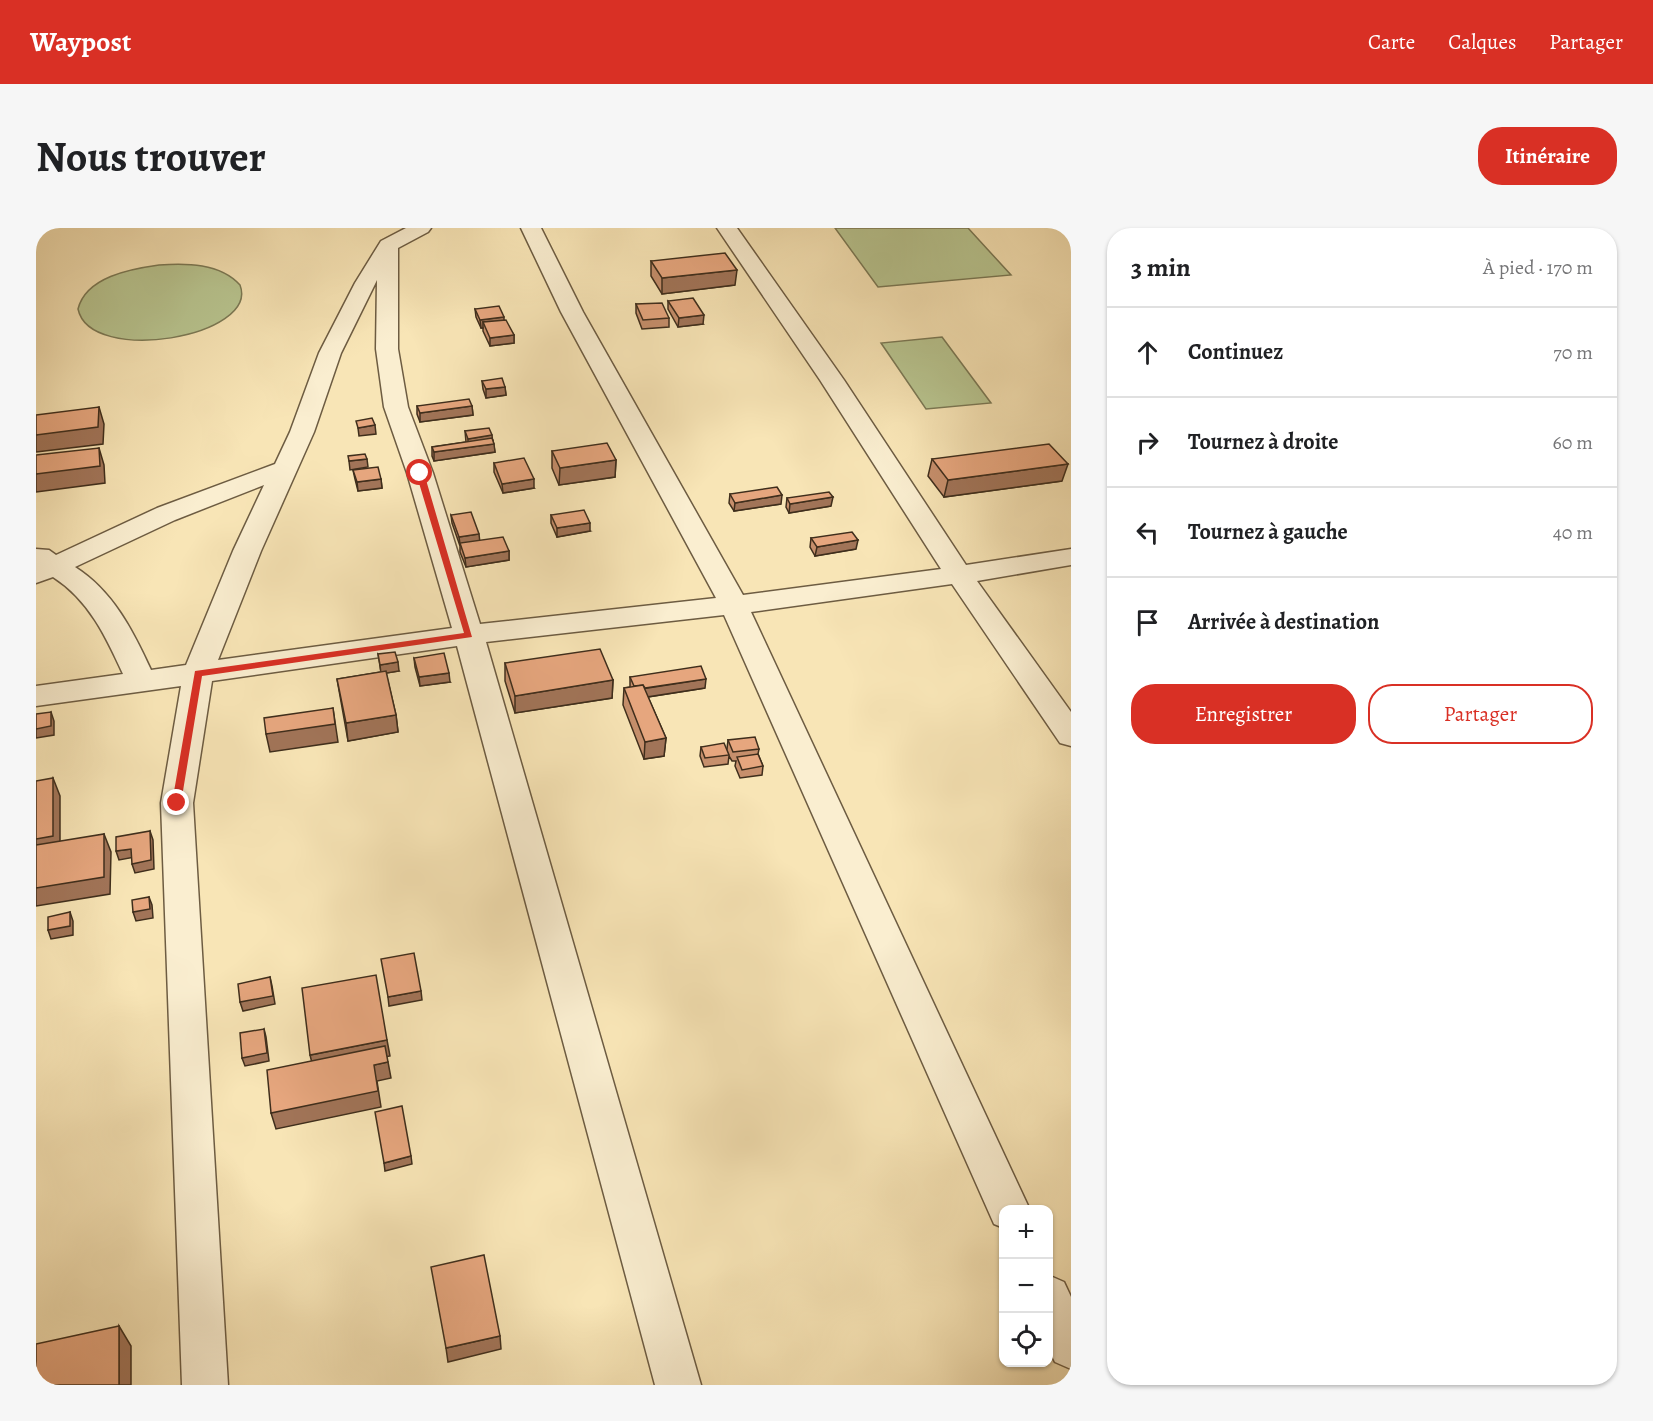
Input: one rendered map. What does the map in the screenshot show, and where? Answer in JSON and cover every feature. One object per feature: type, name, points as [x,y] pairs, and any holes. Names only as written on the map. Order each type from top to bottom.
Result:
[{"type":"street","points":[[205,1385],[177,803],[198,673],[247,551],[282,470],[302,432],[330,353],[365,283],[389,237],[421,228]]},
{"type":"street","points":[[531,228],[572,312],[734,605],[1007,1205]]},
{"type":"street","points":[[727,228],[832,380],[959,575],[1071,735]]},
{"type":"street","points":[[389,237],[387,349],[396,408],[420,473],[469,635],[678,1385]]},
{"type":"street","points":[[42,565],[282,470]]},
{"type":"street","points":[[36,696],[469,635],[734,605],[959,575],[1071,557]]},
{"type":"street","points":[[42,565],[78,582],[114,623],[142,681]]},
{"type":"street","points":[[1053,1308],[1071,1346]]},
{"type":"green space","points":[[835,228],[968,228],[1011,275],[878,287]]},
{"type":"green space","points":[[159,265],[202,266],[223,272],[240,285],[239,303],[225,319],[201,330],[171,338],[140,340],[111,337],[89,326],[78,309],[90,289],[111,276]]},
{"type":"green space","points":[[942,337],[991,403],[926,409],[881,343]]},
{"type":"building","points":[[725,253],[737,270],[662,278],[651,261]]},
{"type":"building","points":[[693,298],[704,315],[679,318],[668,301]]},
{"type":"building","points":[[662,303],[669,318],[643,320],[636,304]]},
{"type":"building","points":[[499,306],[504,317],[480,320],[475,309]]},
{"type":"building","points":[[506,320],[514,335],[490,338],[483,322]]},
{"type":"building","points":[[502,378],[505,387],[486,389],[482,381]]},
{"type":"building","points":[[469,399],[472,406],[420,413],[417,406]]},
{"type":"building","points":[[99,407],[98,427],[36,435],[36,415]]},
{"type":"building","points":[[372,418],[375,425],[358,428],[356,421]]},
{"type":"building","points":[[489,428],[492,435],[468,439],[465,431]]},
{"type":"building","points":[[492,438],[494,444],[434,452],[432,447]]},
{"type":"building","points":[[607,443],[616,460],[560,468],[552,451]]},
{"type":"building","points":[[1049,444],[1068,464],[948,480],[932,459]]},
{"type":"building","points":[[99,448],[100,466],[36,474],[36,455]]},
{"type":"building","points":[[365,454],[367,459],[349,461],[348,456]]},
{"type":"building","points":[[524,458],[534,479],[502,484],[494,463]]},
{"type":"building","points":[[378,467],[381,479],[357,482],[353,470]]},
{"type":"building","points":[[777,487],[782,495],[735,503],[730,494]]},
{"type":"building","points":[[829,492],[833,497],[790,504],[787,498]]},
{"type":"building","points":[[584,510],[590,523],[557,528],[551,515]]},
{"type":"building","points":[[471,512],[479,534],[459,537],[451,515]]},
{"type":"building","points":[[852,532],[858,540],[817,547],[811,538]]},
{"type":"building","points":[[503,537],[509,551],[465,558],[460,543]]},
{"type":"building","points":[[600,649],[613,680],[515,696],[505,663]]},
{"type":"building","points":[[395,652],[398,662],[380,665],[378,654]]},
{"type":"building","points":[[444,653],[449,673],[419,677],[414,658]]},
{"type":"building","points":[[701,666],[706,679],[645,688],[643,685],[634,686],[630,677]]},
{"type":"building","points":[[386,671],[396,715],[346,723],[337,679]]},
{"type":"building","points":[[643,685],[666,738],[645,742],[624,688]]},
{"type":"building","points":[[333,708],[335,724],[266,734],[264,718]]},
{"type":"building","points":[[51,712],[51,726],[36,729],[36,714]]},
{"type":"building","points":[[755,737],[759,749],[733,752],[728,740]]},
{"type":"building","points":[[724,743],[729,755],[705,758],[701,747]]},
{"type":"building","points":[[758,754],[763,766],[742,770],[737,757]]},
{"type":"building","points":[[53,778],[53,836],[36,839],[36,781]]},
{"type":"building","points":[[150,831],[151,860],[132,864],[131,849],[116,851],[116,837]]},
{"type":"building","points":[[104,834],[104,877],[36,888],[36,845]]},
{"type":"building","points":[[149,897],[150,909],[133,912],[132,900]]},
{"type":"building","points":[[70,912],[70,926],[48,930],[48,917]]},
{"type":"building","points":[[414,953],[421,991],[388,997],[381,959]]},
{"type":"building","points":[[376,975],[387,1040],[310,1055],[302,988]]},
{"type":"building","points":[[270,977],[273,996],[240,1002],[238,984]]},
{"type":"building","points":[[264,1029],[267,1053],[242,1058],[240,1033]]},
{"type":"building","points":[[385,1046],[388,1062],[374,1065],[378,1091],[271,1113],[267,1070]]},
{"type":"building","points":[[402,1106],[411,1156],[384,1163],[375,1112]]},
{"type":"building","points":[[484,1255],[500,1336],[446,1348],[431,1267]]},
{"type":"building","points":[[119,1326],[119,1385],[36,1385],[36,1344]]},
{"type":"route","points":[[177,803],[198,673],[469,635],[420,473]]}]
